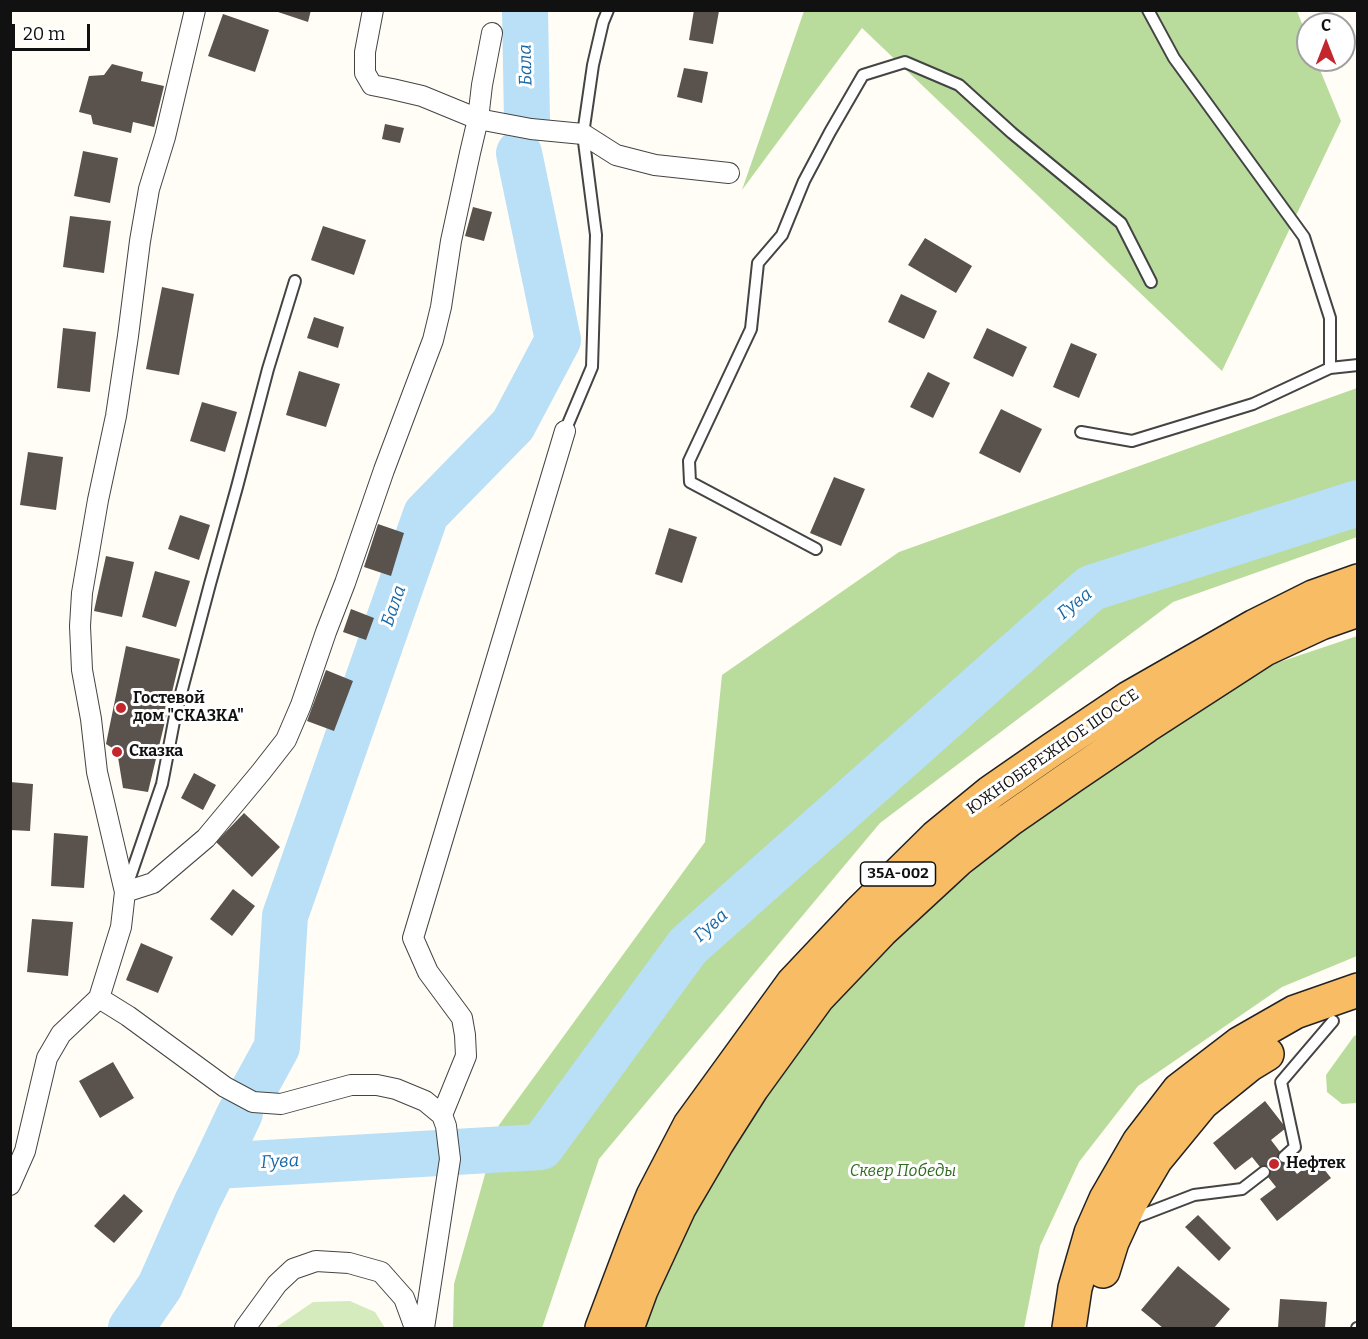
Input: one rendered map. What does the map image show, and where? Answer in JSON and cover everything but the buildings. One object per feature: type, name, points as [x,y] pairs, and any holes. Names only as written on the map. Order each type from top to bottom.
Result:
[{"type":"highway","name":"ЮЖНОБЕРЕЖНОЕ ШОССЕ","points":[[602,1329],[653,1196],[690,1125],[792,983],[867,905],[936,837],[991,792],[1129,698],[1255,626],[1313,597],[1358,581]]},
{"type":"highway","name":"ЮЖНОБЕРЕЖНОЕ ШОССЕ","points":[[627,1329],[641,1290],[671,1224],[729,1125],[819,997],[881,931],[959,859],[1009,820],[1108,752],[1265,650],[1321,623],[1358,610]]},
{"type":"highway","points":[[1069,1329],[1075,1288],[1091,1233],[1106,1198],[1139,1142],[1179,1090],[1239,1044],[1295,1012],[1358,990]]},
{"type":"highway","points":[[1089,1329],[1093,1303],[1112,1242],[1129,1206],[1156,1159],[1202,1103],[1249,1065],[1302,1033],[1345,1016]]},
{"type":"street","points":[[10,1185],[25,1151],[47,1058],[61,1034],[99,998],[121,927],[125,892],[97,772],[82,670],[80,626],[82,594],[98,500],[116,416],[149,189],[165,137],[195,10]]},
{"type":"street","points":[[373,10],[365,52],[365,73],[372,86],[392,88],[422,96],[478,119],[531,129],[583,134],[616,155],[655,165],[729,173]]},
{"type":"street","points":[[125,892],[153,883],[206,838],[285,740],[301,705],[384,470],[433,340],[441,307],[451,241],[478,119],[492,33]]},
{"type":"street","points":[[424,1329],[450,1159],[444,1121],[466,1056],[462,1018],[428,972],[413,938],[565,431]]},
{"type":"street","points":[[99,998],[128,1016],[225,1088],[253,1102],[280,1104],[351,1085],[377,1085],[396,1089],[425,1101],[444,1121]]},
{"type":"street","points":[[245,1329],[277,1284],[293,1269],[316,1262],[349,1263],[381,1272],[404,1298],[415,1329]]},
{"type":"lane","points":[[565,431],[592,367],[596,235],[583,134],[593,65],[608,10]]},
{"type":"lane","points":[[1148,10],[1174,58],[1304,237],[1330,318],[1330,368]]},
{"type":"lane","points":[[816,549],[690,482],[689,461],[751,329],[758,263],[782,236],[804,181],[863,75],[905,62],[959,85],[1012,133],[1121,223],[1151,282]]},
{"type":"lane","points":[[125,892],[162,784],[175,716],[201,616],[268,369],[295,281]]},
{"type":"lane","points":[[1081,432],[1132,441],[1253,404],[1330,368],[1358,365]]},
{"type":"lane","points":[[1284,1157],[1295,1147],[1281,1082],[1345,1016]]},
{"type":"lane","points":[[1112,1242],[1137,1217],[1194,1195],[1242,1189],[1264,1172]]},
{"type":"green space","points":[[804,11],[1297,11],[1296,72],[1321,72],[1341,121],[1222,371],[862,28],[742,190]]},
{"type":"green space","points":[[1357,388],[1357,537],[1173,602],[880,823],[599,1159],[542,1328],[453,1328],[454,1284],[499,1125],[705,842],[722,675],[899,552]]},
{"type":"green space","name":"Сквер Победы","points":[[1357,636],[1357,956],[1282,987],[1138,1086],[1079,1162],[1040,1246],[1024,1328],[645,1328],[675,1244],[832,992],[1021,830],[1256,670]]},
{"type":"green space","points":[[1357,1035],[1357,1103],[1342,1104],[1327,1092],[1326,1075]]},
{"type":"green space","points":[[350,1301],[375,1312],[385,1328],[275,1328],[313,1302]]},
{"type":"waterway","name":"Бала","points":[[525,10],[527,120]]},
{"type":"waterway","name":"Бала","points":[[254,1089],[277,1047],[285,916],[426,514],[513,425],[558,340],[519,153]]},
{"type":"waterway","name":"Гува","points":[[131,1328],[160,1286],[215,1166],[541,1147],[688,946],[1091,588],[1358,503]]},
{"type":"waterway","name":"Бала","points":[[215,1166],[240,1113]]},
{"type":"place","name":"Гостевой дом \"СКАЗКА\"","points":[[121,708]]},
{"type":"place","name":"Сказка","points":[[117,752]]},
{"type":"place","name":"Нефтек","points":[[1274,1164]]}]
